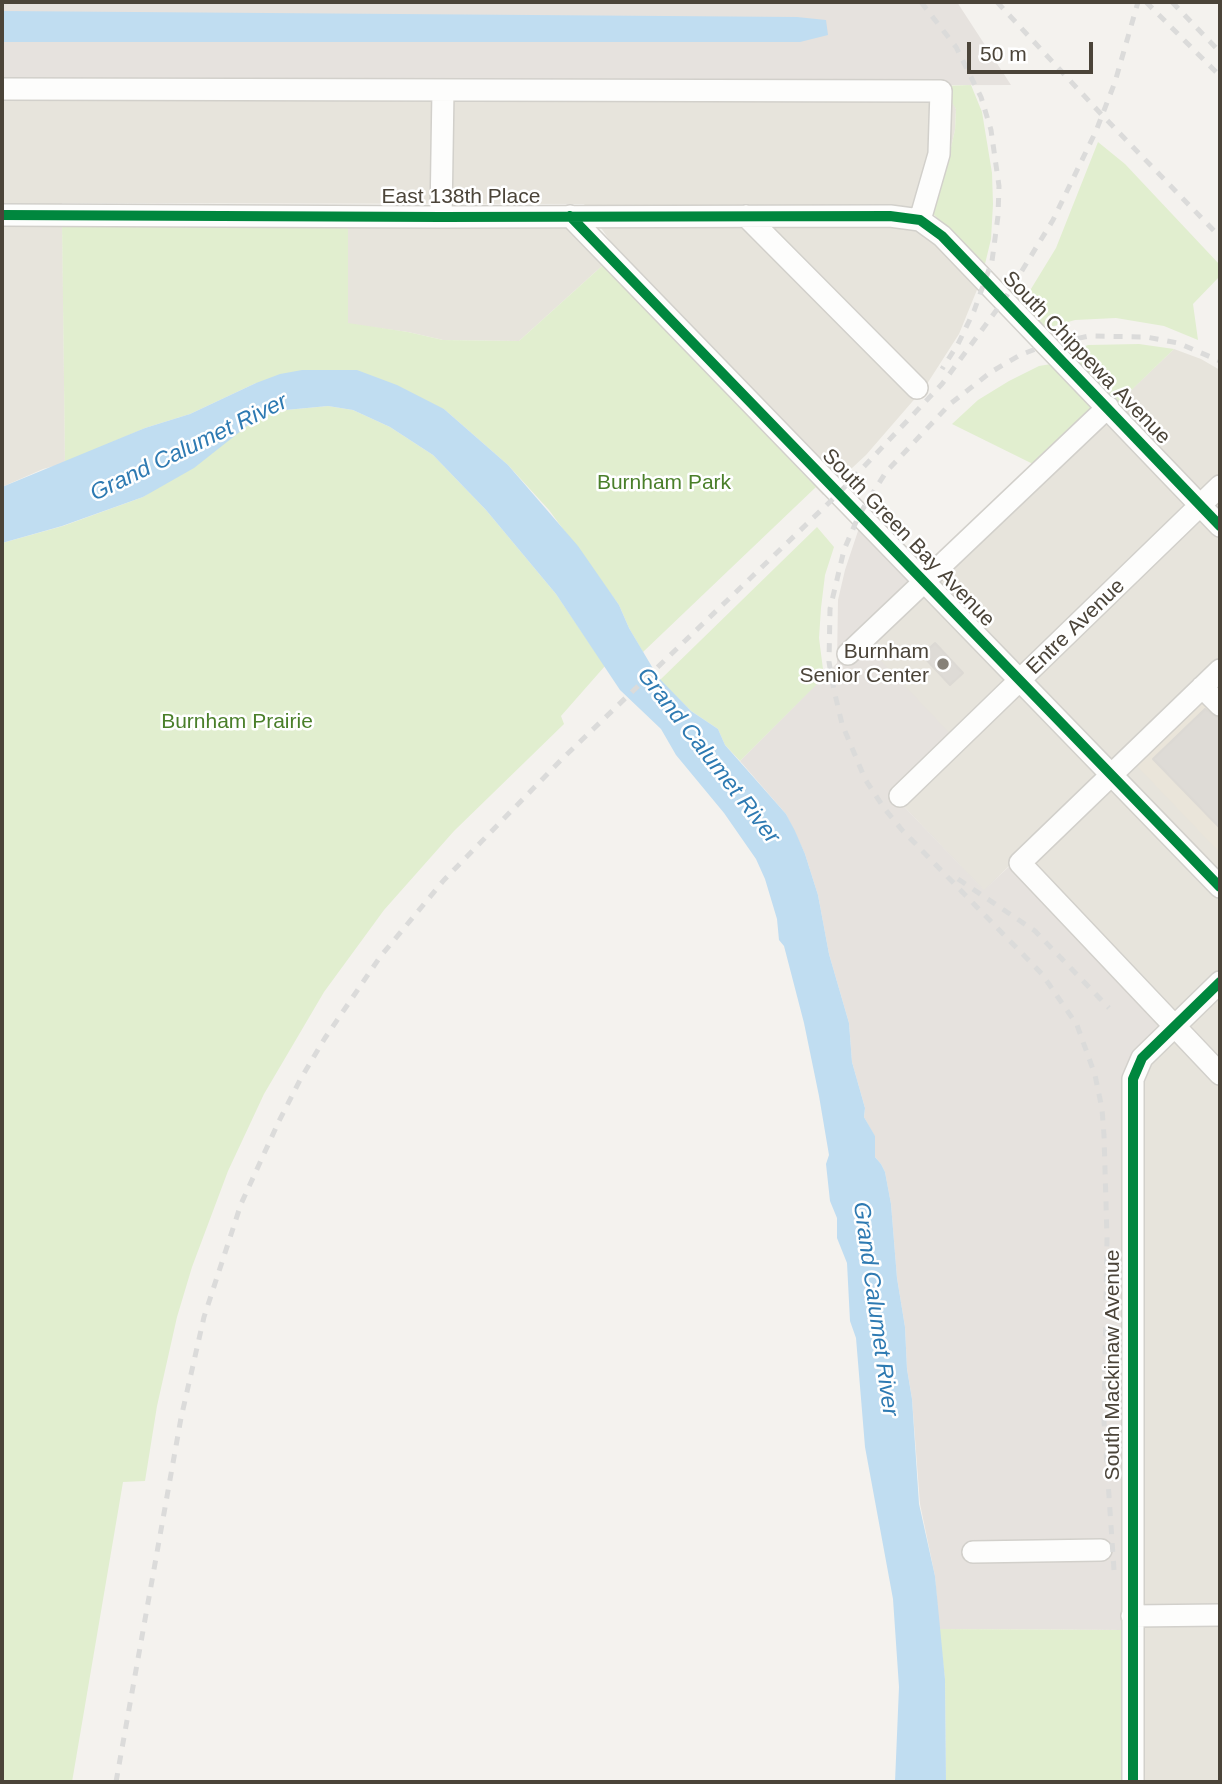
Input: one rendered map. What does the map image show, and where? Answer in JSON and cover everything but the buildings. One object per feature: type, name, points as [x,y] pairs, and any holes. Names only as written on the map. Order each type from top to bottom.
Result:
[{"type":"street","points":[[2,89],[941,91],[939,154],[920,220]]},
{"type":"street","points":[[441,217],[443,90]]},
{"type":"street","name":"East 138th Place","points":[[2,215],[890,216],[920,220]]},
{"type":"street","name":"South Green Bay Avenue","points":[[570,216],[1220,887]]},
{"type":"street","points":[[746,216],[917,388]]},
{"type":"street","name":"South Chippewa Avenue","points":[[920,220],[942,236],[1220,526]]},
{"type":"street","points":[[848,654],[1108,407]]},
{"type":"street","name":"Entre Avenue","points":[[900,796],[1220,486]]},
{"type":"street","points":[[1220,670],[1020,863],[1220,1074]]},
{"type":"street","points":[[1202,687],[1220,705]]},
{"type":"street","name":"South Mackinaw Avenue","points":[[1133,1782],[1133,1079],[1142,1058],[1220,982]]},
{"type":"street","points":[[973,1552],[1101,1550]]},
{"type":"street","points":[[1132,1616],[1220,1615]]},
{"type":"shaded area","points":[[2,2],[957,2],[1011,85],[2,88]]},
{"type":"shaded area","points":[[2,88],[950,95],[956,109],[955,130],[948,160],[925,219],[983,275],[959,334],[925,387],[866,455],[823,495],[603,265],[519,341],[443,340],[348,324],[348,223],[564,224],[618,252],[584,204],[62,203],[65,463],[43,469],[2,487]]},
{"type":"shaded area","points":[[1174,349],[1201,359],[1220,370],[1220,498],[1216,502],[1220,507],[1220,1782],[1122,1782],[1122,1574],[1129,1574],[1013,862],[984,891],[895,797],[865,644]]},
{"type":"shaded area","points":[[861,522],[926,587],[865,644],[956,740],[895,797],[984,890],[1014,862],[1171,1027],[1140,1057],[1130,1574],[1122,1575],[1122,1630],[939,1629],[935,1576],[920,1504],[905,1327],[885,1172],[875,1157],[875,1137],[864,1117],[865,1108],[852,1062],[849,1023],[829,954],[818,895],[805,854],[786,814],[740,761],[837,663],[838,600]]},
{"type":"shaded area","points":[[1206,697],[1220,712],[1220,853],[1136,765]]},
{"type":"green space","points":[[971,85],[982,112],[992,173],[991,239],[985,264],[928,209],[948,160],[955,130],[956,109],[942,86]]},
{"type":"green space","points":[[1098,142],[1125,164],[1220,265],[1220,276],[1193,304],[1198,340],[1164,326],[1116,318],[1075,320],[1044,329],[1023,302],[1056,248]]},
{"type":"green space","name":"Burnham Park","points":[[62,222],[348,223],[348,323],[443,340],[519,341],[603,265],[816,487],[643,652],[619,605],[549,510],[508,465],[444,409],[256,383],[190,414],[145,428],[65,463]]},
{"type":"green space","points":[[1139,344],[1174,349],[1118,403],[1070,353],[1088,345]]},
{"type":"green space","points":[[1051,364],[1098,411],[1039,467],[952,424],[978,400],[1009,381],[1039,366]]},
{"type":"green space","name":"Burnham Prairie","points":[[328,406],[353,410],[390,427],[433,455],[486,510],[556,594],[605,666],[561,716],[564,724],[454,831],[384,910],[324,992],[264,1094],[228,1171],[192,1267],[177,1317],[157,1406],[145,1481],[123,1482],[72,1782],[2,1782],[2,543],[63,526],[143,497],[251,423],[275,411]]},
{"type":"green space","points":[[817,527],[834,547],[825,575],[821,608],[819,638],[824,677],[740,761],[725,745],[718,729],[691,711],[660,680]]},
{"type":"green space","points":[[939,1629],[1122,1630],[1122,1782],[946,1782],[945,1679]]},
{"type":"water","points":[[2,11],[797,17],[826,20],[828,35],[800,42],[2,42]]},
{"type":"water","name":"Grand Calumet River","points":[[302,370],[357,370],[397,385],[444,409],[508,465],[578,546],[619,605],[629,628],[658,677],[691,711],[718,729],[725,745],[786,814],[795,831],[818,895],[829,954],[849,1023],[852,1062],[865,1108],[864,1117],[875,1136],[875,1157],[885,1172],[891,1204],[912,1399],[919,1504],[935,1576],[945,1679],[946,1782],[895,1782],[899,1687],[893,1599],[865,1447],[856,1338],[850,1321],[847,1263],[837,1238],[837,1218],[830,1201],[826,1164],[829,1155],[819,1096],[804,1023],[784,946],[779,940],[777,919],[756,859],[724,813],[676,755],[661,729],[620,690],[556,594],[486,510],[433,455],[390,427],[353,410],[328,406],[275,411],[251,423],[194,468],[143,497],[62,526],[2,543],[2,487],[145,428],[190,414],[256,383],[280,374]]},
{"type":"railway","points":[[921,2],[956,47],[981,97],[991,130],[999,186],[992,261],[974,311],[942,369]]},
{"type":"railway","points":[[997,2],[1220,237]]},
{"type":"railway","points":[[116,1782],[181,1418],[204,1317],[241,1204],[300,1080],[380,957],[444,880],[562,759],[838,494],[942,384],[1004,300],[1053,220],[1096,131],[1115,82],[1138,2]]},
{"type":"railway","points":[[1146,2],[1220,76]]},
{"type":"railway","points":[[1172,2],[1220,52]]},
{"type":"railway","points":[[1114,1570],[1104,1422],[1107,1238],[1104,1135],[1095,1075],[1077,1025],[1042,974],[902,830],[865,779],[842,724],[834,690],[829,662],[830,609],[844,550],[859,515],[886,472],[950,404],[991,372],[1020,355],[1046,345],[1089,336],[1146,337],[1178,343],[1220,361]]},
{"type":"railway","points":[[958,879],[1035,931],[1109,1008]]},
{"type":"cycle path","points":[[2,215],[890,216],[920,220],[942,236],[1220,526]]},
{"type":"cycle path","points":[[570,216],[1220,887]]},
{"type":"cycle path","points":[[1133,1782],[1133,1079],[1142,1058],[1220,982]]},
{"type":"place","name":"Burnham Senior Center","points":[[943,664]]}]
